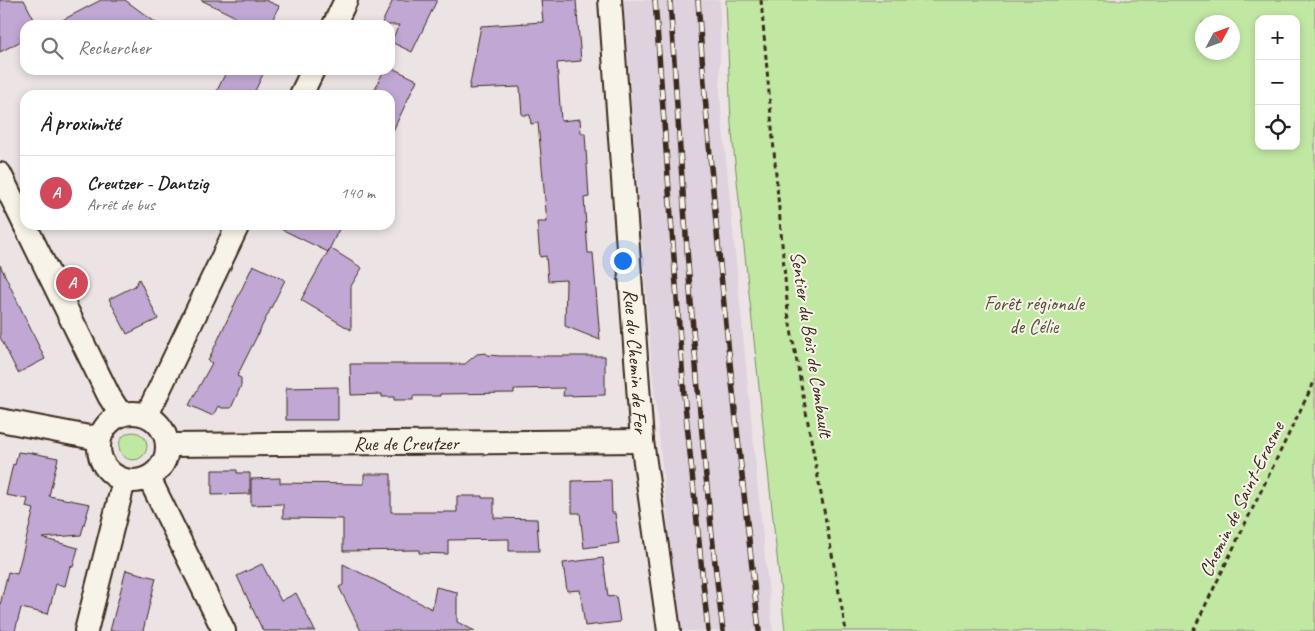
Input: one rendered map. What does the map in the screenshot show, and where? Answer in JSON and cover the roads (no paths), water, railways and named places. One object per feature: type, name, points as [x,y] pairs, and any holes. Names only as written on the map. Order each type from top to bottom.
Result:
[{"type":"street","points":[[336,20],[346,0]]},
{"type":"street","name":"Rue du Chemin de Fer","points":[[610,0],[642,441],[669,631]]},
{"type":"street","points":[[303,90],[311,75]]},
{"type":"street","points":[[0,174],[20,215]]},
{"type":"street","points":[[27,230],[120,415]]},
{"type":"street","points":[[147,415],[236,230]]},
{"type":"street","points":[[129,413],[147,415],[161,427],[166,435],[168,445],[164,464],[149,478],[132,482],[114,476],[100,458],[98,447],[100,436],[111,420],[120,415],[129,413]]},
{"type":"street","points":[[0,420],[90,437],[100,436]]},
{"type":"street","name":"Rue de Creutzer","points":[[168,445],[642,441]]},
{"type":"street","points":[[149,478],[224,631]]},
{"type":"street","points":[[86,631],[124,480]]},
{"type":"railway","points":[[655,0],[684,394],[708,631]]},
{"type":"railway","points":[[670,0],[698,395],[723,631]]},
{"type":"railway","points":[[698,0],[717,237],[759,631]]},
{"type":"place","name":"Creutzer - Dantzig","points":[[72,283]]},
{"type":"park label","name":"Forêt régionale de Célie","points":[[1034,314]]}]
